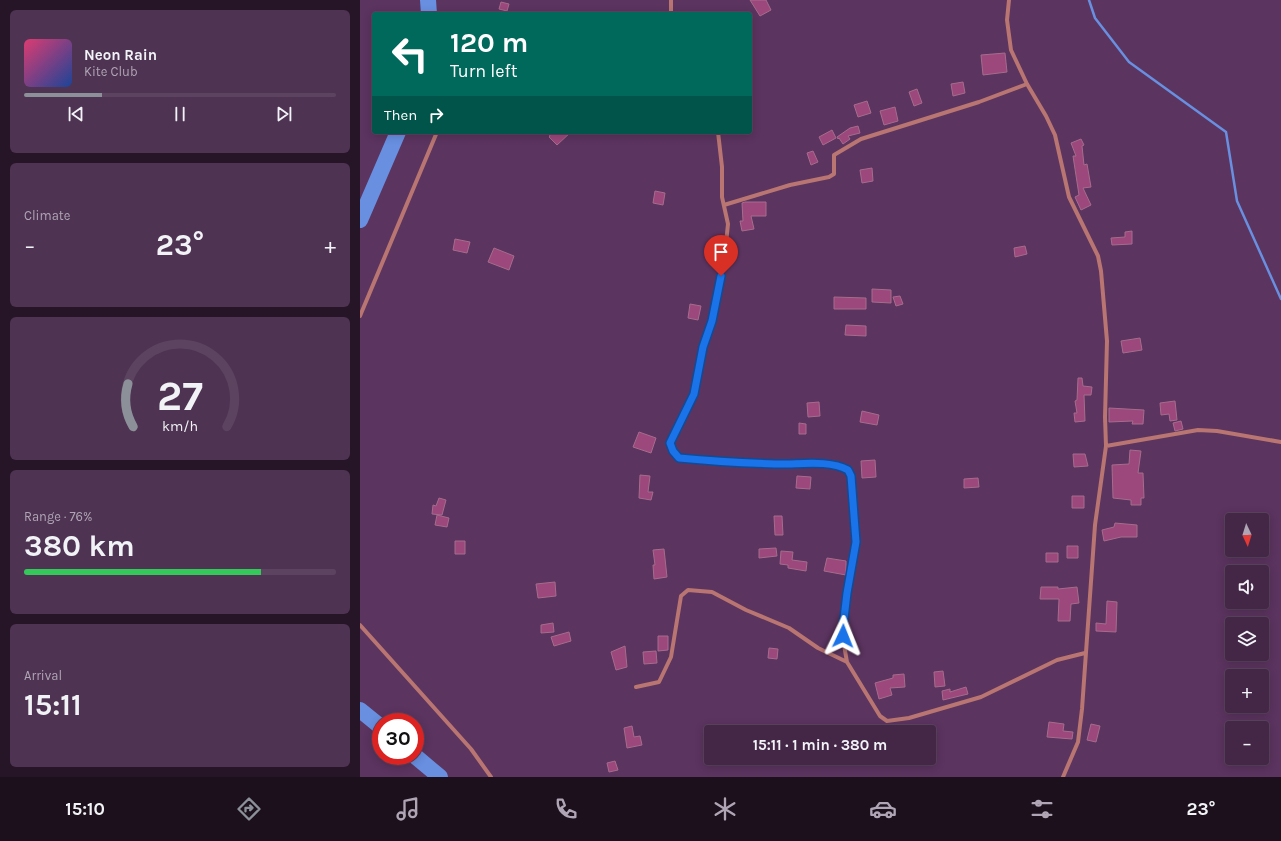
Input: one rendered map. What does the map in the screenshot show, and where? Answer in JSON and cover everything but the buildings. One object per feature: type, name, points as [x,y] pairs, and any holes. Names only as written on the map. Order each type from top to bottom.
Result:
[{"type":"street","points":[[671,0],[671,12]]},
{"type":"street","points":[[1009,0],[1008,36],[1011,50],[1027,84],[1046,116],[1055,135],[1069,197],[1098,256],[1101,271],[1107,341],[1105,417],[1106,446],[1095,525],[1094,567],[1085,653],[1082,709],[1078,742],[1063,777]]},
{"type":"street","points":[[724,205],[790,186],[829,177],[834,174],[834,155],[862,138],[979,102],[1027,84]]},
{"type":"street","points":[[360,316],[436,134]]},
{"type":"street","points":[[718,134],[724,205],[728,224],[727,241],[712,321],[703,347],[694,394],[670,443],[673,451],[679,458],[774,464],[831,464],[848,470],[851,476],[856,542],[843,627],[847,662],[880,716],[887,721],[893,722],[981,697],[1057,660],[1085,653]]},
{"type":"street","points":[[1106,446],[1198,430],[1217,431],[1281,442]]},
{"type":"street","points":[[636,687],[659,682],[671,657],[681,596],[688,590],[712,592],[746,610],[789,628],[818,648],[847,662]]},
{"type":"street","points":[[360,625],[471,749],[491,777]]},
{"type":"waterway","points":[[428,0],[429,12]]},
{"type":"waterway","points":[[1089,0],[1095,18],[1129,62],[1226,132],[1237,201],[1281,299]]},
{"type":"waterway","points":[[360,220],[397,134]]},
{"type":"waterway","points":[[360,710],[372,720]]},
{"type":"waterway","points":[[424,764],[440,777]]},
{"type":"route","points":[[721,276],[712,321],[703,347],[694,394],[670,443],[673,451],[679,458],[774,464],[831,464],[840,465],[848,470],[851,476],[853,491],[856,552],[847,593],[843,636]]}]
